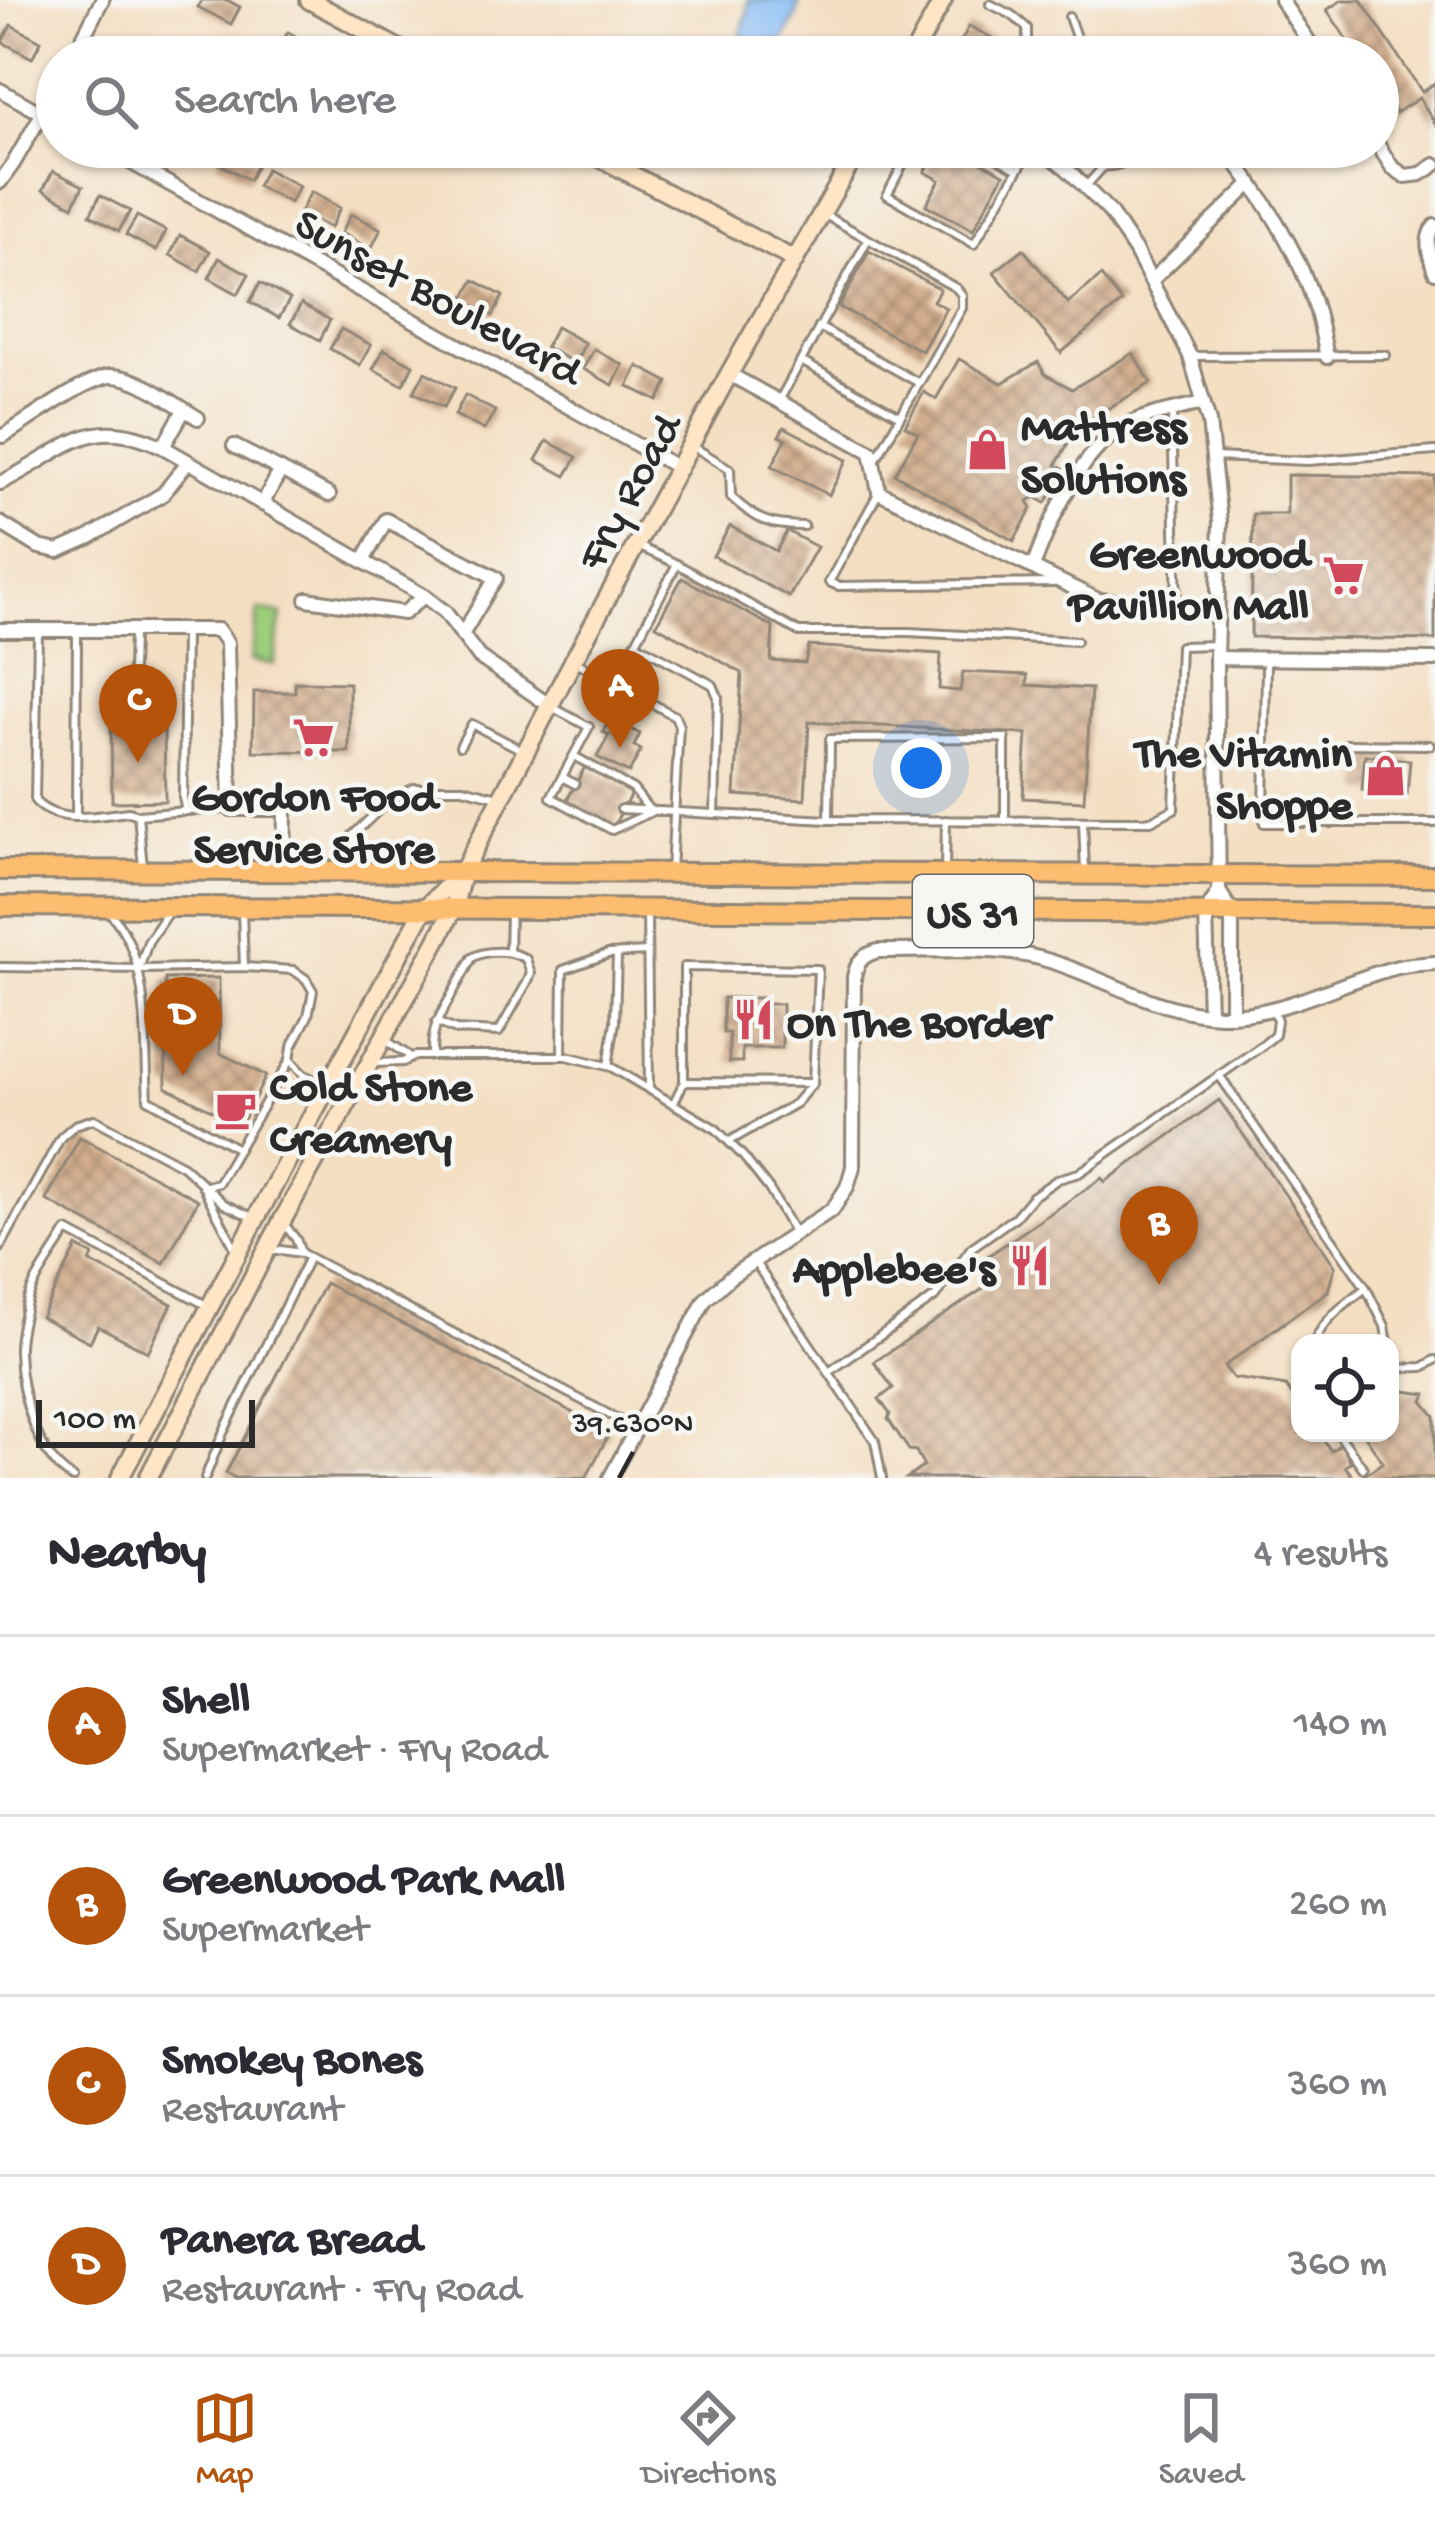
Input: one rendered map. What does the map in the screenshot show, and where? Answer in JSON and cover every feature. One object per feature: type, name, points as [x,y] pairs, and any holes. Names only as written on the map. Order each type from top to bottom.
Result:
[{"type":"main road","name":"US 31","points":[[0,870],[1085,875],[1218,883],[1435,876]]},
{"type":"main road","name":"US 31","points":[[0,906],[1435,914]]},
{"type":"street","points":[[84,36],[102,0]]},
{"type":"street","points":[[309,0],[375,36]]},
{"type":"street","points":[[923,36],[943,0]]},
{"type":"street","points":[[1281,0],[1305,36]]},
{"type":"street","points":[[0,90],[36,110]]},
{"type":"street","points":[[0,182],[36,136]]},
{"type":"street","points":[[1393,168],[1405,176],[1421,174],[1435,165]]},
{"type":"street","name":"Sunset Boulevard","points":[[141,168],[680,469]]},
{"type":"street","points":[[619,168],[795,260]]},
{"type":"street","name":"Fry Road","points":[[148,1478],[282,1220],[453,910],[463,871],[549,705],[729,374],[848,168]]},
{"type":"street","points":[[1066,168],[1109,211],[1152,280],[1190,356],[1209,422],[1220,522],[1218,883],[1206,912],[1209,1014]]},
{"type":"street","points":[[1241,168],[1297,260],[1314,300],[1328,357]]},
{"type":"street","points":[[1152,280],[1252,182]]},
{"type":"street","points":[[1435,226],[1428,249],[1435,272]]},
{"type":"street","points":[[729,374],[871,452],[879,492],[1098,600],[1217,609]]},
{"type":"street","points":[[4,436],[88,384],[110,376],[134,381],[198,418]]},
{"type":"street","points":[[1033,568],[1070,484],[1106,440],[1124,426],[1202,403]]},
{"type":"street","points":[[163,447],[184,410]]},
{"type":"street","points":[[0,483],[72,440],[102,431],[136,435],[424,596],[445,612],[479,658],[549,705]]},
{"type":"street","points":[[234,446],[328,496]]},
{"type":"street","points":[[0,523],[38,547],[58,551],[163,494],[188,462]]},
{"type":"street","points":[[262,504],[281,470]]},
{"type":"street","points":[[363,561],[386,520],[496,578],[462,635]]},
{"type":"street","points":[[307,599],[404,613],[424,596]]},
{"type":"street","points":[[0,630],[218,630],[227,643],[231,809],[285,808],[284,871]]},
{"type":"street","points":[[1216,651],[1266,658],[1435,660]]},
{"type":"street","name":"Fry Road","points":[[120,1478],[425,908],[463,871]]},
{"type":"street","points":[[1218,883],[1232,912],[1232,1015]]},
{"type":"street","points":[[610,1478],[705,1300],[730,1277],[833,1209],[850,1180],[854,977],[863,956],[878,951],[1015,952],[1184,1010],[1232,1015],[1273,1008],[1400,966],[1435,963]]},
{"type":"lane","points":[[990,4],[1012,15],[1027,28],[1028,36]]},
{"type":"lane","points":[[1069,17],[1075,36]]},
{"type":"lane","points":[[901,168],[886,195],[974,244],[1017,169]]},
{"type":"lane","points":[[1086,186],[1102,168]]},
{"type":"lane","points":[[822,213],[962,295],[962,308],[873,464]]},
{"type":"lane","points":[[779,401],[868,239]]},
{"type":"lane","points":[[820,327],[919,382]]},
{"type":"lane","points":[[1190,356],[1386,355]]},
{"type":"lane","points":[[801,361],[900,416]]},
{"type":"lane","points":[[1172,412],[1178,606]]},
{"type":"lane","points":[[691,446],[730,469],[731,496],[753,517],[804,526]]},
{"type":"lane","points":[[1213,457],[1308,461],[1435,451]]},
{"type":"lane","points":[[879,492],[830,582],[838,586],[1063,583]]},
{"type":"lane","points":[[637,546],[799,632],[1076,641]]},
{"type":"lane","points":[[615,682],[677,564]]},
{"type":"lane","points":[[38,630],[35,801],[43,810],[76,817],[231,809]]},
{"type":"lane","points":[[76,817],[77,630]]},
{"type":"lane","points":[[131,708],[133,630]]},
{"type":"lane","points":[[184,630],[186,811]]},
{"type":"lane","points":[[635,644],[712,686],[718,697],[715,815]]},
{"type":"lane","points":[[621,809],[829,820],[1151,821],[1174,809],[1180,646],[1216,651]]},
{"type":"lane","points":[[1266,658],[1264,823],[1435,824]]},
{"type":"lane","points":[[573,661],[675,716],[679,727],[670,873]]},
{"type":"lane","points":[[549,705],[589,727],[551,796],[612,830],[651,812]]},
{"type":"lane","points":[[460,746],[472,724],[525,752]]},
{"type":"lane","points":[[829,820],[830,739],[1005,738],[1005,820]]},
{"type":"lane","points":[[1346,744],[1430,745]]},
{"type":"lane","points":[[574,756],[633,789],[651,812]]},
{"type":"lane","points":[[562,777],[575,784]]},
{"type":"lane","points":[[346,871],[351,837],[387,802],[414,788],[464,788],[501,798]]},
{"type":"lane","points":[[138,815],[144,870]]},
{"type":"lane","points":[[945,874],[946,820]]},
{"type":"lane","points":[[1083,821],[1085,875]]},
{"type":"lane","points":[[105,906],[124,928],[139,969],[148,1099],[238,1149]]},
{"type":"lane","points":[[139,969],[148,942],[171,907]]},
{"type":"lane","points":[[242,907],[244,967]]},
{"type":"lane","points":[[509,952],[510,908]]},
{"type":"lane","points":[[647,909],[649,1088]]},
{"type":"lane","points":[[432,1056],[436,1022],[472,958],[478,953],[509,952],[526,959],[531,973],[499,1032],[456,1030],[436,1022]]},
{"type":"lane","points":[[562,1055],[563,970],[617,954],[647,952]]},
{"type":"lane","points":[[608,1066],[617,954]]},
{"type":"lane","points":[[0,967],[244,967],[293,970],[306,979],[313,991],[290,1060],[218,1183],[203,1187]]},
{"type":"lane","points":[[674,1102],[684,1082],[684,967],[818,969],[814,1083],[796,1103],[730,1142]]},
{"type":"lane","points":[[829,1372],[935,1297],[971,1248],[1015,1217],[1032,1197],[1084,1169],[1275,1035],[1273,1008]]},
{"type":"lane","points":[[383,1038],[411,1057]]},
{"type":"lane","points":[[368,1064],[432,1056],[562,1055],[608,1066],[716,1129],[769,1189],[796,1235]]},
{"type":"lane","points":[[290,1060],[303,1074],[327,1087]]},
{"type":"lane","points":[[1219,1076],[1366,1288],[1386,1334]]},
{"type":"lane","points":[[684,1082],[814,1083]]},
{"type":"lane","points":[[0,1248],[61,1137],[75,1125],[94,1119],[183,1166],[224,1204],[256,1218]]},
{"type":"lane","points":[[203,1187],[237,1254]]},
{"type":"lane","points":[[282,1220],[305,1255]]},
{"type":"lane","points":[[73,1478],[61,1471],[38,1437],[26,1401],[19,1351],[27,1301],[67,1232],[209,1307]]},
{"type":"lane","points":[[265,1254],[281,1250],[305,1255],[636,1429]]},
{"type":"lane","points":[[205,1478],[305,1255]]},
{"type":"lane","points":[[754,1261],[875,1441],[882,1478]]},
{"type":"lane","points":[[1317,1334],[1337,1310],[1366,1288]]},
{"type":"lane","points":[[1399,1366],[1423,1367],[1435,1360]]},
{"type":"lane","points":[[1344,1442],[1363,1468]]},
{"type":"green space","points":[[258,610],[282,614],[274,664],[251,661]]},
{"type":"water","points":[[748,0],[799,0],[786,36],[740,36]]},
{"type":"building","points":[[202,0],[227,0],[240,7],[231,24],[198,7]]},
{"type":"building","points":[[1342,0],[1361,0],[1385,36],[1345,36],[1327,10]]},
{"type":"building","points":[[11,25],[36,38],[36,50],[32,58],[2,42]]},
{"type":"building","points":[[969,26],[989,36],[964,36]]},
{"type":"building","points":[[1399,57],[1422,92],[1435,83],[1435,123],[1419,98],[1399,111]]},
{"type":"building","points":[[227,168],[255,168],[249,180]]},
{"type":"building","points":[[927,168],[993,168],[1004,174],[973,230],[926,205],[940,180],[925,172]]},
{"type":"building","points":[[266,169],[299,186],[290,203],[257,186]]},
{"type":"building","points":[[53,171],[83,186],[73,206],[43,190]]},
{"type":"building","points":[[311,192],[340,208],[330,228],[300,212]]},
{"type":"building","points":[[100,195],[130,211],[119,231],[90,215]]},
{"type":"building","points":[[351,214],[381,229],[371,249],[341,233]]},
{"type":"building","points":[[137,216],[166,231],[156,251],[126,235]]},
{"type":"building","points":[[180,235],[210,251],[199,271],[170,255]]},
{"type":"building","points":[[1023,249],[1068,303],[1101,276],[1122,302],[1061,353],[994,272]]},
{"type":"building","points":[[869,251],[940,289],[933,301],[946,308],[922,351],[839,307]]},
{"type":"building","points":[[219,258],[249,274],[238,294],[209,278]]},
{"type":"building","points":[[474,280],[503,296],[493,316],[463,300]]},
{"type":"building","points":[[260,283],[290,299],[279,318],[250,302]]},
{"type":"building","points":[[301,304],[330,320],[320,340],[290,324]]},
{"type":"building","points":[[556,327],[585,343],[575,363],[545,347]]},
{"type":"building","points":[[341,329],[371,345],[360,365],[330,349]]},
{"type":"building","points":[[384,349],[413,365],[403,385],[373,369]]},
{"type":"building","points":[[594,349],[623,365],[613,385],[583,369]]},
{"type":"building","name":"Mattress Solutions","points":[[1133,353],[1151,383],[1077,427],[1056,465],[1065,470],[1046,503],[1035,497],[1028,501],[1032,508],[1014,541],[895,474],[918,433],[905,426],[924,392],[936,399],[959,359],[1002,383],[1038,362],[1045,374],[1072,389]]},
{"type":"building","points":[[638,366],[668,382],[658,401],[628,386]]},
{"type":"building","points":[[425,372],[455,388],[444,407],[414,392]]},
{"type":"building","points":[[465,395],[495,411],[484,430],[455,415]]},
{"type":"building","points":[[784,427],[847,460],[829,495],[772,466],[786,439],[779,436]]},
{"type":"building","points":[[547,441],[577,457],[566,476],[536,460]]},
{"type":"building","name":"Greenwood Pavillion Mall","points":[[1287,475],[1435,477],[1435,640],[1251,637],[1253,514],[1287,514]]},
{"type":"building","points":[[730,526],[776,551],[787,531],[817,547],[789,597],[713,556]]},
{"type":"building","points":[[682,578],[773,627],[771,661],[805,663],[809,646],[941,654],[939,689],[960,691],[963,672],[1027,675],[1027,685],[1091,689],[1084,801],[1023,798],[1027,734],[809,722],[805,799],[735,795],[742,673],[656,625]]},
{"type":"building","points":[[295,682],[349,683],[349,752],[253,751],[254,692],[295,692]]},
{"type":"building","points":[[610,719],[640,734],[634,746],[641,750],[629,773],[597,757],[609,735],[603,732]]},
{"type":"building","points":[[164,724],[165,801],[112,802],[111,725]]},
{"type":"building","name":"The Vitamin Shoppe","points":[[1365,755],[1410,760],[1407,795],[1362,790]]},
{"type":"building","points":[[585,767],[632,792],[613,827],[566,802]]},
{"type":"building","points":[[219,978],[220,1053],[266,1076],[241,1125],[166,1087],[165,979]]},
{"type":"building","name":"On The Border","points":[[723,998],[765,998],[765,1004],[782,1004],[782,1048],[742,1048],[742,1062],[729,1062]]},
{"type":"building","points":[[1219,1100],[1335,1266],[1328,1291],[1224,1366],[1233,1378],[1286,1386],[1291,1394],[1291,1442],[1324,1442],[1331,1451],[1341,1444],[1351,1462],[1345,1466],[1354,1478],[907,1478],[924,1466],[888,1419],[890,1414],[879,1399],[893,1388],[874,1362],[999,1278],[985,1258],[1102,1178],[1105,1182]]},
{"type":"building","points":[[80,1137],[198,1200],[164,1263],[46,1200]]},
{"type":"building","points":[[77,1247],[93,1255],[90,1262],[172,1304],[148,1352],[98,1326],[90,1342],[41,1317]]},
{"type":"building","points":[[325,1283],[610,1432],[586,1478],[235,1478],[226,1473]]},
{"type":"building","points":[[1399,1390],[1426,1394],[1423,1401],[1435,1416],[1435,1478],[1360,1478],[1383,1462],[1369,1442],[1399,1442]]},
{"type":"place","name":"Mattress Solutions","points":[[987,449]]},
{"type":"place","name":"Greenwood Pavillion Mall","points":[[1343,576]]},
{"type":"place","name":"Gordon Food Service Store","points":[[314,737]]},
{"type":"place","name":"Shell","points":[[620,748]]},
{"type":"place","name":"Smokey Bones","points":[[138,763]]},
{"type":"place","name":"The Vitamin Shoppe","points":[[1386,775]]},
{"type":"place","name":"On The Border","points":[[753,1019]]},
{"type":"place","name":"Panera Bread","points":[[183,1076]]},
{"type":"place","name":"Cold Stone Creamery","points":[[236,1109]]},
{"type":"place","name":"Applebee's","points":[[1029,1265]]},
{"type":"place","name":"Greenwood Park Mall","points":[[1159,1285]]}]
